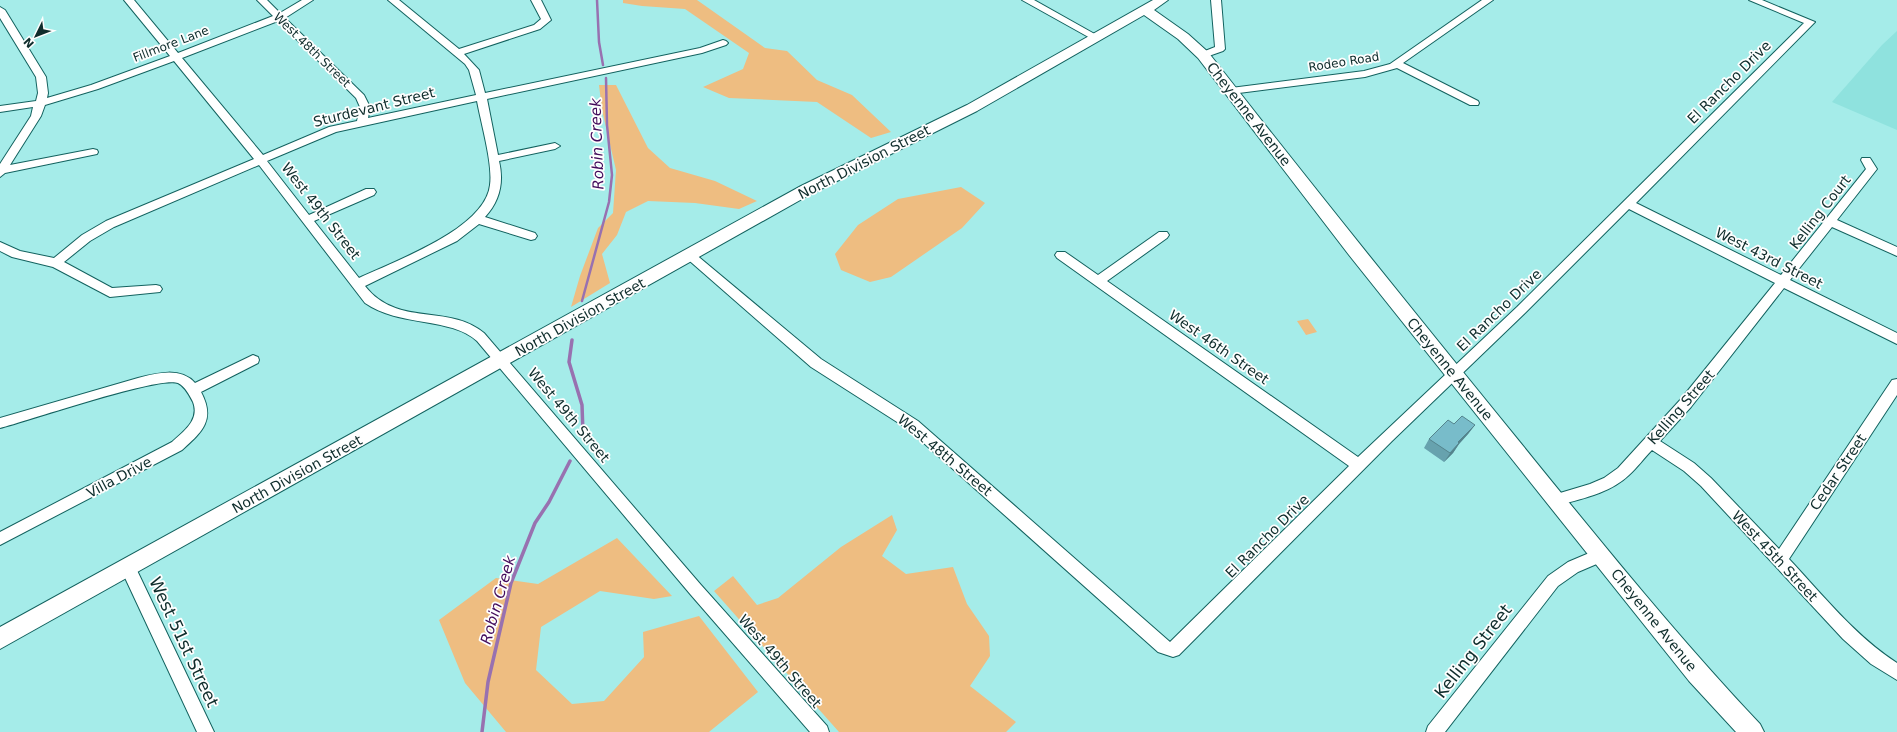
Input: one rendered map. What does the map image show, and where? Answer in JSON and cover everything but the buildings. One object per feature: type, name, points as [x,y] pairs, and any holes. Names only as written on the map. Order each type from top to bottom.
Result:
[{"type":"main road","name":"North Division Street","points":[[0,639],[502,361],[806,190],[972,108],[1162,0]]},
{"type":"main road","name":"Cheyenne Avenue","points":[[1145,10],[1189,40],[1203,55],[1355,251],[1555,500],[1697,673],[1752,732]]},
{"type":"street","name":"West 49th Street","points":[[129,0],[260,159],[375,306],[407,315],[457,325],[474,331],[486,342],[696,590],[821,732]]},
{"type":"street","name":"West 48th Street","points":[[262,0],[360,97],[365,107],[362,123]]},
{"type":"street","name":"Fillmore Lane","points":[[0,108],[16,108],[40,103],[85,90],[278,17],[308,0]]},
{"type":"street","points":[[457,53],[537,27],[546,20],[536,0]]},
{"type":"street","points":[[1027,0],[1095,37]]},
{"type":"street","points":[[1203,55],[1220,49],[1216,0]]},
{"type":"street","name":"Rodeo Road","points":[[1231,91],[1365,74],[1397,64],[1488,0]]},
{"type":"street","name":"El Rancho Drive","points":[[1173,650],[1358,465],[1521,310],[1810,22],[1754,0]]},
{"type":"street","points":[[357,284],[453,238],[477,219],[488,207],[496,186],[494,159],[474,70],[468,62],[398,1]]},
{"type":"street","points":[[0,171],[36,116],[43,93],[41,77],[1,12]]},
{"type":"street","name":"Sturdevant Street","points":[[56,263],[86,238],[110,224],[317,134],[702,50],[723,43]]},
{"type":"street","points":[[1397,64],[1474,103]]},
{"type":"street","points":[[494,159],[555,146]]},
{"type":"street","points":[[0,171],[93,152]]},
{"type":"street","name":"Kelling Court","points":[[1783,282],[1872,169],[1866,160]]},
{"type":"street","points":[[308,220],[370,192]]},
{"type":"street","name":"West 43rd Street","points":[[1628,204],[1897,339]]},
{"type":"street","points":[[477,219],[531,236]]},
{"type":"street","points":[[1831,222],[1897,252]]},
{"type":"street","points":[[1098,282],[1163,235]]},
{"type":"street","points":[[0,246],[16,254],[56,263],[110,293],[156,289]]},
{"type":"street","name":"West 46th Street","points":[[1061,255],[1358,465]]},
{"type":"street","name":"West 48th Street","points":[[690,256],[816,363],[912,425],[1164,647],[1173,650]]},
{"type":"street","name":"Kelling Street","points":[[1555,500],[1593,489],[1610,482],[1623,472],[1686,403],[1783,282]]},
{"type":"street","points":[[193,390],[253,360]]},
{"type":"street","name":"Villa Drive","points":[[0,423],[141,382],[168,377],[178,378],[186,382],[193,390],[201,405],[202,415],[196,429],[177,446],[0,539]]},
{"type":"street","name":"Cedar Street","points":[[1779,561],[1897,384]]},
{"type":"street","name":"West 45th Street","points":[[1650,442],[1689,467],[1706,482],[1849,634],[1877,659],[1897,672]]},
{"type":"street","name":"Kelling Street","points":[[1434,732],[1553,581],[1573,567],[1601,555]]},
{"type":"street","name":"West 51st Street","points":[[128,568],[206,732]]},
{"type":"shaded area","points":[[623,0],[697,0],[765,48],[787,51],[817,80],[852,95],[891,132],[871,138],[817,102],[729,98],[703,87],[743,69],[749,53],[685,9],[642,6],[623,3]]},
{"type":"shaded area","points":[[1897,31],[1897,130],[1832,102],[1882,45]]},
{"type":"shaded area","points":[[599,85],[616,85],[648,148],[670,168],[715,181],[757,201],[739,209],[695,203],[648,201],[626,212],[617,235],[602,254],[610,283],[571,307],[580,276],[598,228],[613,213],[616,170],[602,110]]},
{"type":"shaded area","points":[[961,187],[985,203],[962,228],[891,277],[870,282],[841,270],[835,254],[858,225],[898,199]]},
{"type":"shaded area","points":[[1308,319],[1317,332],[1306,335],[1297,321]]},
{"type":"shaded area","points":[[892,515],[897,530],[882,556],[906,574],[953,567],[967,604],[989,636],[990,656],[970,686],[1016,722],[1006,732],[839,732],[714,591],[733,576],[757,605],[778,598],[841,547]]},
{"type":"shaded area","points":[[617,538],[672,596],[654,599],[600,591],[541,627],[536,670],[572,704],[604,701],[644,657],[643,632],[699,616],[758,692],[709,732],[506,732],[465,683],[439,620],[496,578],[538,584]]},
{"type":"waterway","name":"Robin Creek","points":[[597,0],[599,42],[603,65]]},
{"type":"waterway","name":"Robin Creek","points":[[582,301],[609,202],[612,175],[607,125],[606,78]]},
{"type":"waterway","name":"Robin Creek","points":[[572,340],[569,362],[582,405],[583,434]]},
{"type":"waterway","name":"Robin Creek","points":[[482,732],[488,682],[511,583],[535,523],[549,502],[570,461]]}]
